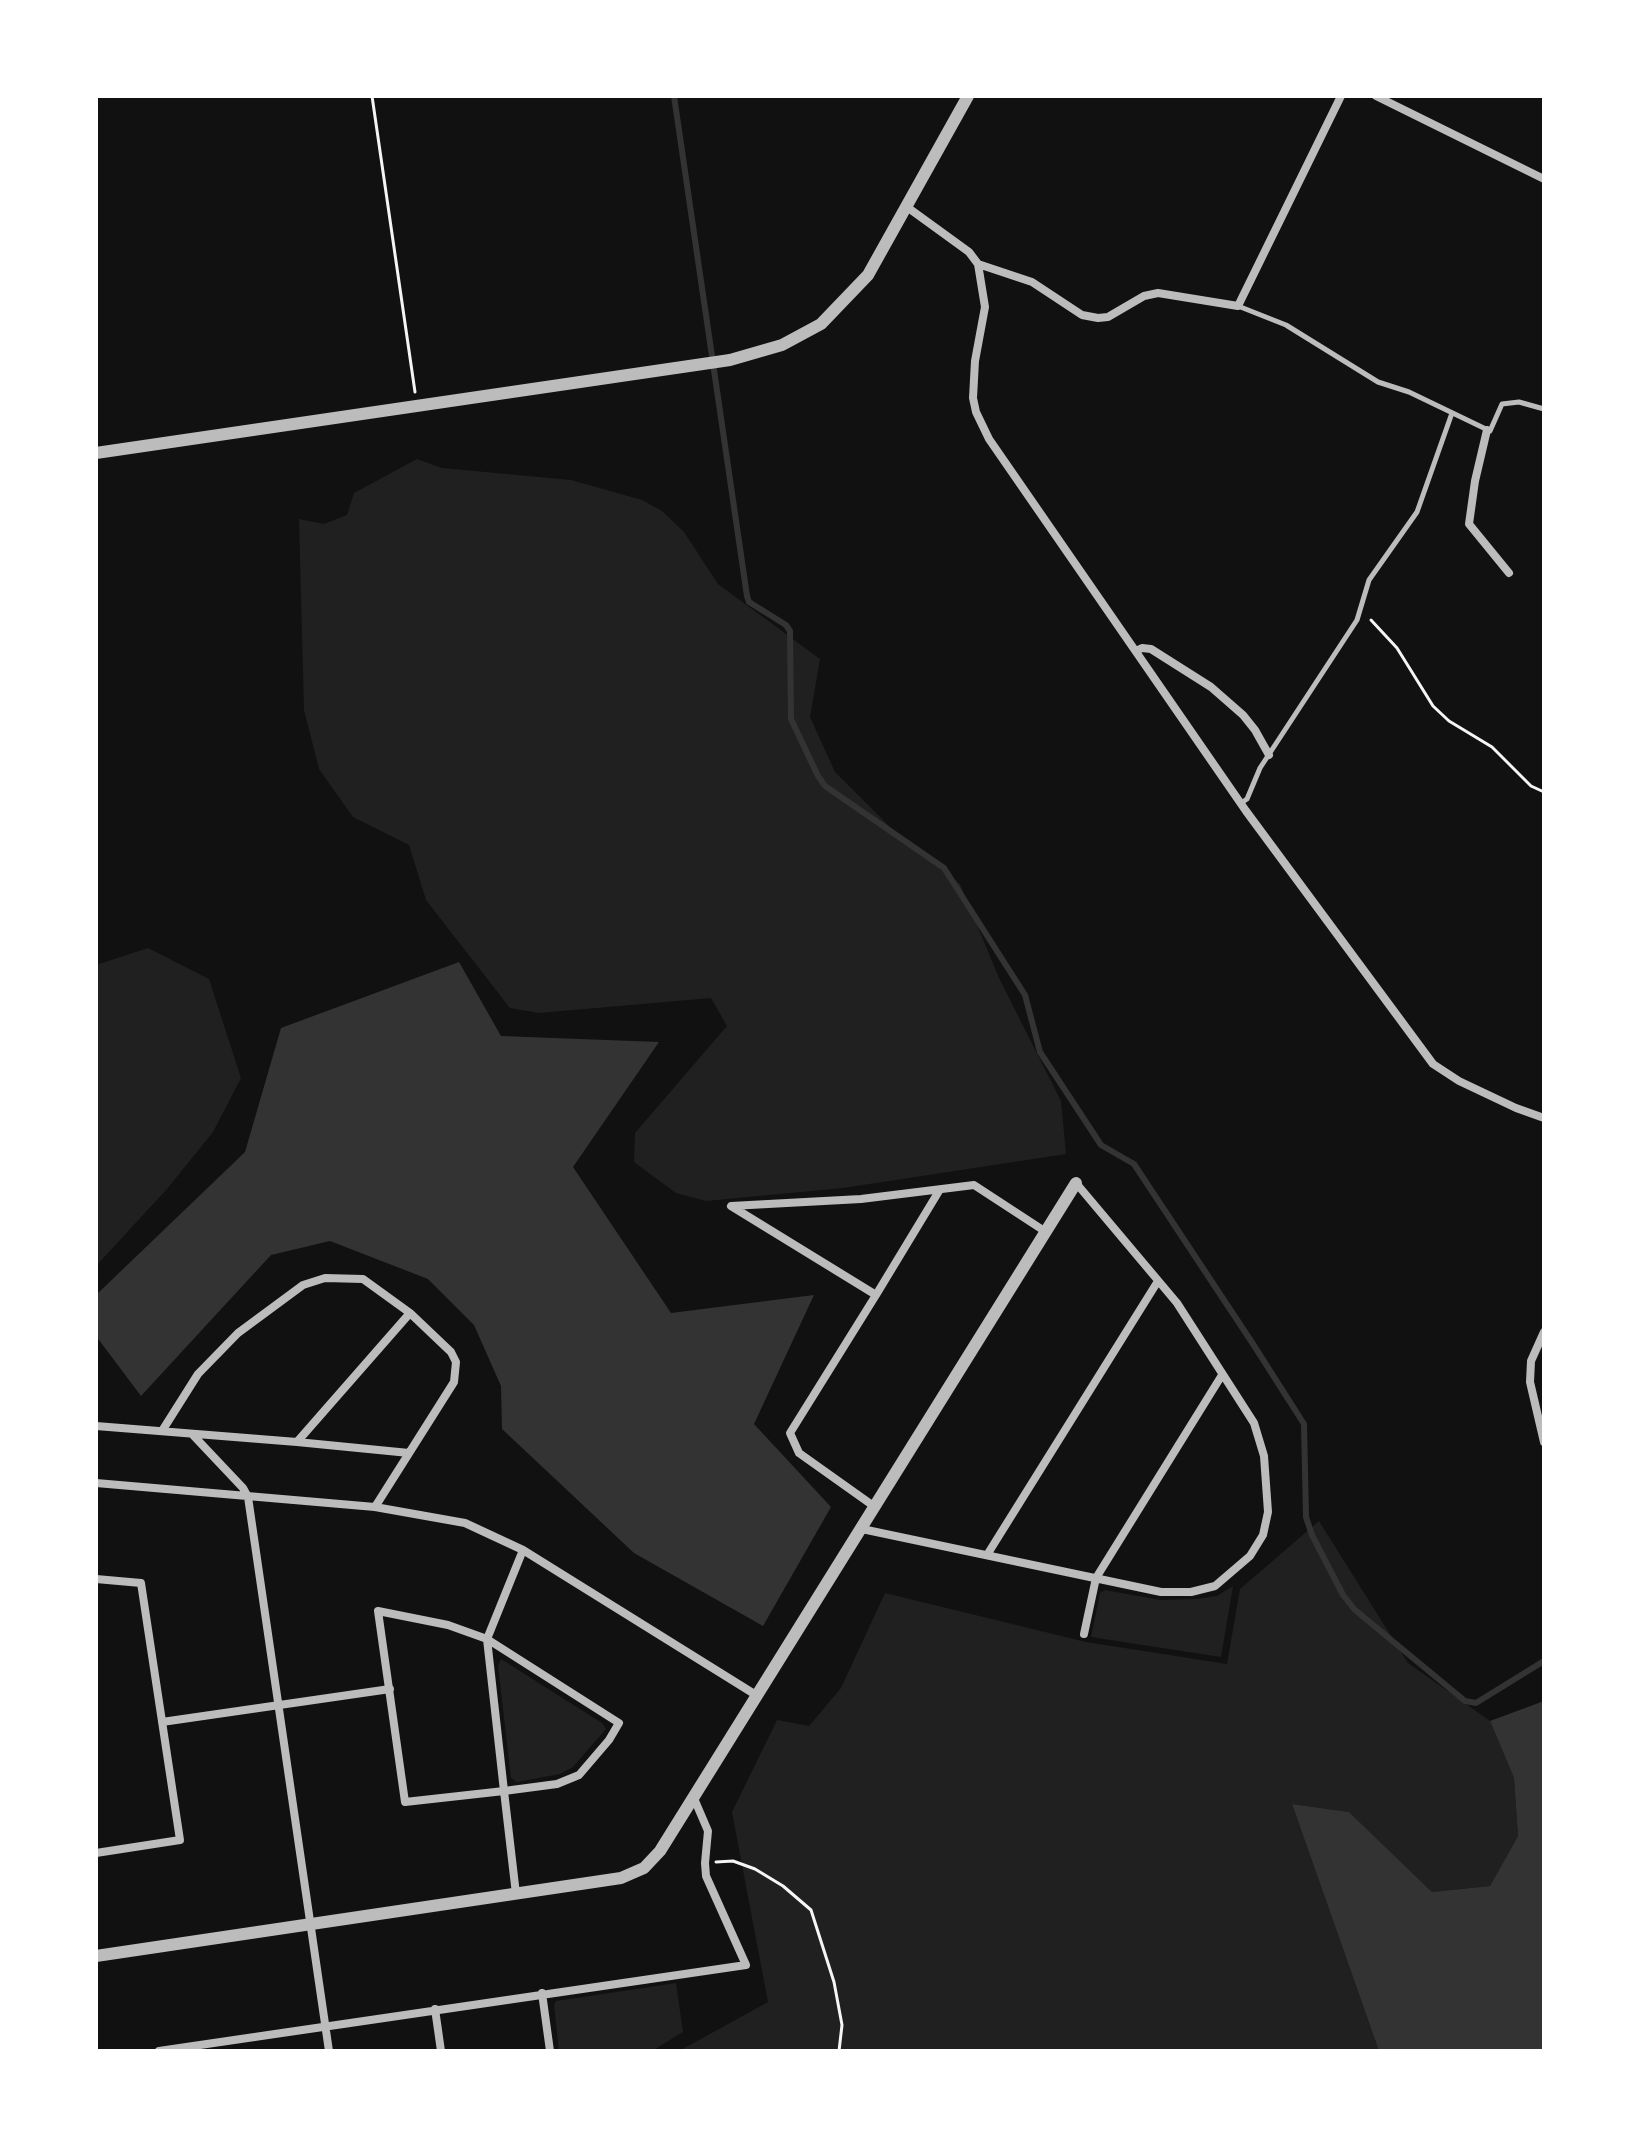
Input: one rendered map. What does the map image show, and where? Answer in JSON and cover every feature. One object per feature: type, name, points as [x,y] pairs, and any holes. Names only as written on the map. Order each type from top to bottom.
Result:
[{"type":"street","points":[[96,453],[730,360],[782,345],[821,324],[868,275],[968,96]]},
{"type":"street","points":[[978,264],[1032,282],[1082,315],[1098,318],[1108,317],[1144,296],[1158,293],[1238,306],[1341,96]]},
{"type":"street","points":[[1376,96],[1544,179]]},
{"type":"street","points":[[907,207],[969,252],[978,264],[985,307],[975,361],[976,412],[989,439],[1241,803],[1433,1064],[1459,1081],[1544,1118]]},
{"type":"street","points":[[1487,430],[1469,524],[1509,573]]},
{"type":"street","points":[[1136,651],[1151,649],[1211,687],[1243,715],[1269,755]]},
{"type":"street","points":[[96,1956],[621,1878],[644,1868],[660,1851],[1076,1183],[1177,1303],[1254,1423],[1264,1456],[1267,1523],[1263,1535],[1250,1556],[1215,1586],[1191,1592],[1161,1592],[862,1529]]},
{"type":"street","points":[[876,1295],[731,1206],[861,1199],[974,1185],[1046,1232]]},
{"type":"street","points":[[875,1507],[799,1453],[790,1433],[939,1191]]},
{"type":"street","points":[[162,1431],[198,1374],[238,1333],[303,1285],[325,1278],[363,1279],[410,1313],[451,1352],[456,1362],[454,1382],[375,1507]]},
{"type":"street","points":[[987,1555],[1158,1281]]},
{"type":"street","points":[[297,1442],[410,1313]]},
{"type":"street","points":[[1544,1332],[1531,1361],[1530,1382],[1544,1442]]},
{"type":"street","points":[[1084,1634],[1096,1578],[1222,1375]]},
{"type":"street","points":[[96,1426],[409,1453]]},
{"type":"street","points":[[192,1434],[248,1497],[329,2051]]},
{"type":"street","points":[[96,1483],[375,1507],[465,1523],[523,1550],[756,1695]]},
{"type":"street","points":[[516,1894],[487,1639],[523,1550]]},
{"type":"street","points":[[96,1579],[141,1583],[180,1840],[96,1853]]},
{"type":"street","points":[[378,1611],[448,1625],[487,1639],[619,1723],[609,1740],[579,1775],[557,1784],[405,1802],[378,1611]]},
{"type":"street","points":[[162,1722],[390,1689]]},
{"type":"street","points":[[159,2051],[221,2046],[435,2009],[746,1965],[706,1876],[708,1831],[693,1796]]},
{"type":"street","points":[[542,1993],[550,2051]]},
{"type":"street","points":[[435,2009],[441,2051]]},
{"type":"lane","points":[[1238,306],[1286,325],[1378,382],[1409,392],[1487,430],[1490,431],[1502,404],[1508,401],[1544,409]]},
{"type":"lane","points":[[1241,803],[1247,799],[1260,768],[1357,620],[1369,580],[1417,512],[1452,413]]},
{"type":"path","points":[[372,96],[417,408]]},
{"type":"path","points":[[1360,608],[1397,648],[1433,706],[1449,721],[1492,747],[1531,786],[1544,792]]},
{"type":"path","points":[[705,1863],[733,1861],[755,1869],[783,1886],[811,1910],[834,1982],[842,2025],[839,2051]]},
{"type":"shaded area","points":[[417,459],[442,468],[571,480],[642,500],[662,511],[684,532],[718,584],[820,659],[810,717],[835,772],[901,838],[960,884],[999,978],[1061,1101],[1066,1154],[843,1188],[706,1201],[676,1193],[634,1162],[635,1133],[727,1026],[711,998],[539,1013],[510,1008],[426,900],[409,845],[353,817],[319,769],[304,710],[299,519],[324,524],[347,515],[354,493]]},
{"type":"shaded area","points":[[148,948],[209,979],[241,1078],[213,1132],[167,1189],[96,1266],[96,965]]},
{"type":"shaded area","points":[[459,962],[501,1036],[659,1042],[573,1167],[671,1313],[814,1295],[754,1424],[831,1507],[763,1626],[634,1553],[502,1429],[501,1386],[474,1325],[428,1279],[330,1241],[271,1255],[141,1396],[96,1336],[96,1295],[245,1152],[281,1028]]},
{"type":"shaded area","points":[[1319,1521],[1408,1663],[1490,1721],[1514,1778],[1518,1836],[1490,1886],[1432,1892],[1349,1812],[1292,1804],[1379,2051],[679,2051],[768,2002],[732,1812],[777,1720],[809,1726],[841,1688],[885,1593],[1086,1642],[1227,1664],[1240,1589]]},
{"type":"shaded area","points":[[1233,1586],[1221,1657],[1091,1637],[1100,1593],[1105,1590],[1160,1600],[1196,1599],[1217,1596]]},
{"type":"shaded area","points":[[501,1659],[602,1723],[606,1729],[573,1767],[560,1774],[517,1782],[511,1778],[498,1666]]},
{"type":"shaded area","points":[[1544,1701],[1544,2051],[1379,2051],[1292,1804],[1349,1812],[1432,1892],[1490,1886],[1518,1836],[1514,1778],[1490,1721]]},
{"type":"shaded area","points":[[676,1983],[683,2032],[652,2051],[559,2051],[556,2001]]},
{"type":"waterway","points":[[674,96],[747,596],[749,602],[786,625],[790,631],[791,719],[818,776],[825,786],[944,868],[1025,995],[1040,1052],[1101,1145],[1134,1164],[1253,1344],[1304,1424],[1306,1517],[1343,1595],[1355,1610],[1465,1701],[1476,1703],[1544,1661]]}]
